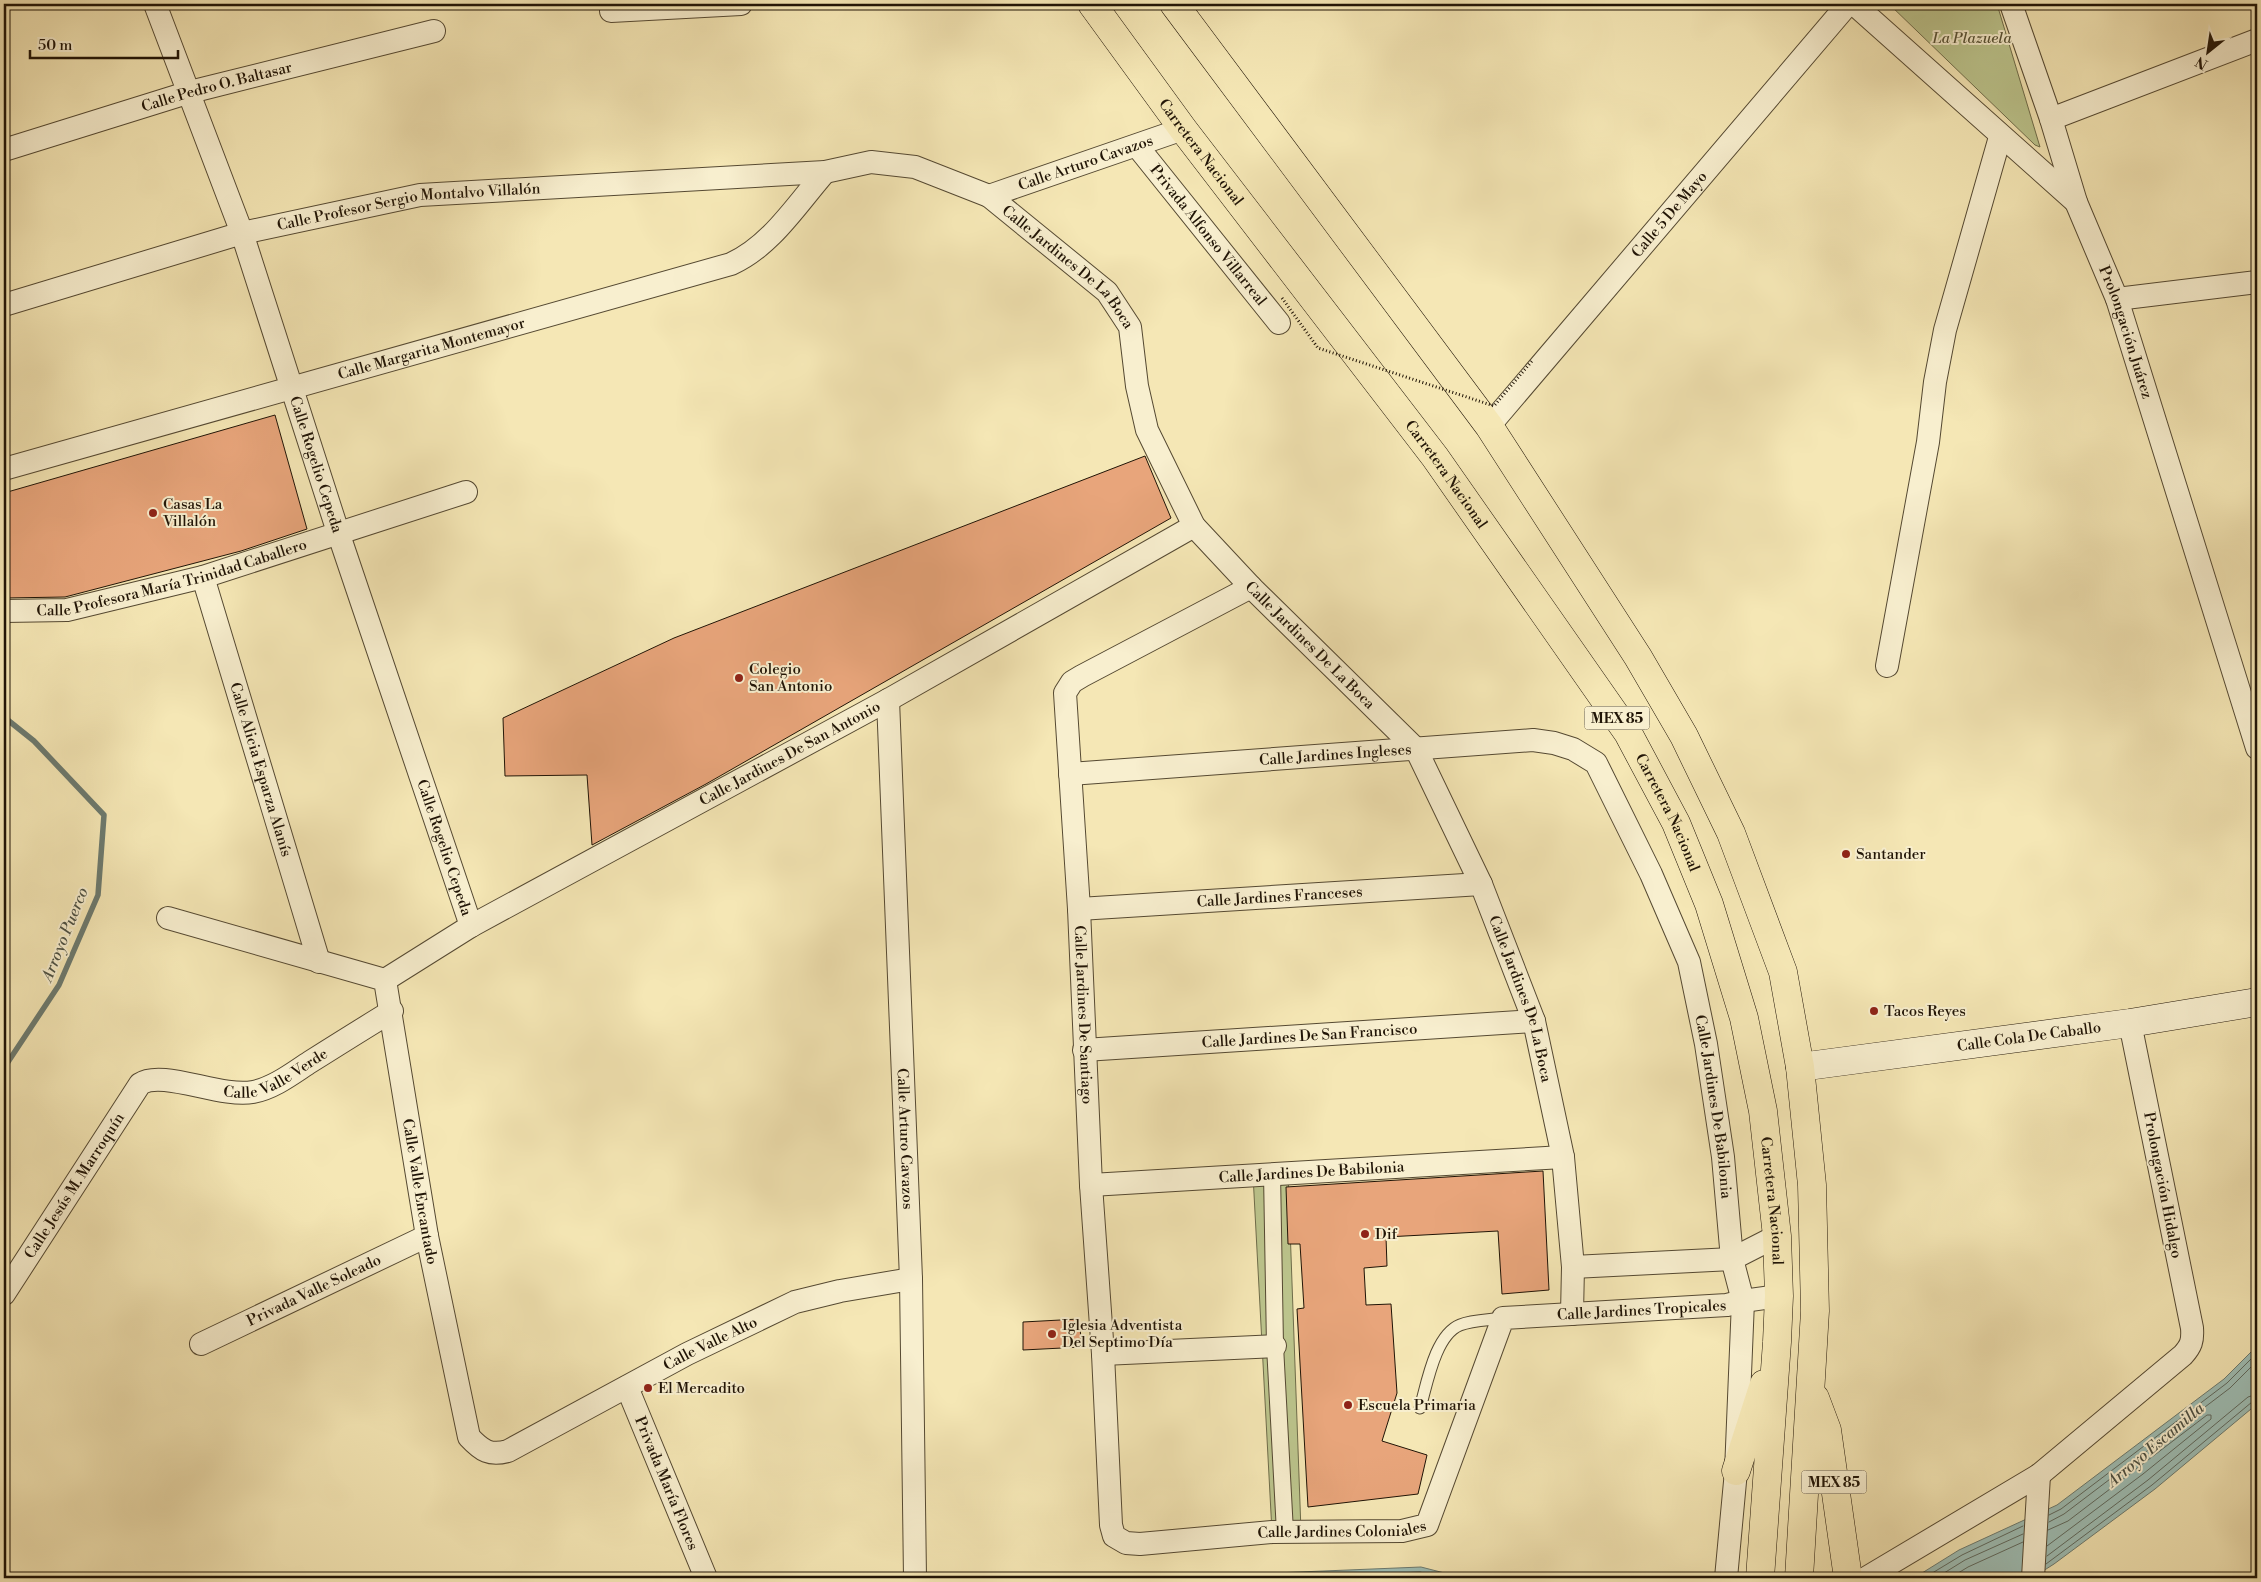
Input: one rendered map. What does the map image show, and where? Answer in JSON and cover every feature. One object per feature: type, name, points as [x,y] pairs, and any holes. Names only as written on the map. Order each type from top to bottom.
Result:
[{"type":"highway","name":"Carretera Nacional","points":[[1092,4],[1183,129],[1435,457],[1628,733],[1676,823],[1709,904],[1744,1018],[1763,1111],[1777,1236],[1779,1296],[1761,1576]]},
{"type":"highway","name":"MEX 85","points":[[1174,4],[1489,426],[1638,657],[1688,745],[1731,833],[1783,972],[1800,1067],[1812,1185],[1815,1310],[1812,1388],[1799,1576]]},
{"type":"highway","name":"MEX 85","points":[[1736,1470],[1777,1342]]},
{"type":"highway","name":"MEX 85","points":[[1812,1388],[1827,1430],[1848,1578]]},
{"type":"main road","name":"Calle Cola De Caballo","points":[[1800,1067],[2130,1023],[2257,1002]]},
{"type":"street","name":"Calle Rogelio Cepeda","points":[[155,4],[190,92],[242,234],[338,532],[471,926]]},
{"type":"street","points":[[610,11],[741,4]]},
{"type":"street","name":"Calle 5 De Mayo","points":[[1489,426],[1848,4]]},
{"type":"street","name":"Prolongación Juárez","points":[[1854,4],[2000,137],[2076,202],[2117,299],[2257,748]]},
{"type":"street","points":[[2011,4],[2051,119],[2076,202]]},
{"type":"street","name":"Calle Pedro O. Baltasar","points":[[4,150],[190,92],[434,31]]},
{"type":"street","points":[[2051,119],[2257,40]]},
{"type":"street","name":"Calle Arturo Cavazos","points":[[989,196],[1183,129]]},
{"type":"street","points":[[1887,666],[1928,442],[1935,382],[1945,330],[2000,137]]},
{"type":"street","name":"Privada Alfonso Villarreal","points":[[1137,146],[1279,323]]},
{"type":"street","name":"Calle Jardines De La Boca","points":[[825,172],[871,162],[915,167],[989,196],[1107,292],[1130,327],[1137,386],[1147,430],[1194,526],[1251,587],[1416,749],[1481,884],[1534,1021],[1563,1157],[1573,1267],[1572,1314]]},
{"type":"street","name":"Calle Profesor Sergio Montalvo Villalón","points":[[4,305],[242,234],[420,195],[825,172]]},
{"type":"street","name":"Calle Margarita Montemayor","points":[[4,469],[731,264],[750,255],[825,172]]},
{"type":"street","points":[[2117,299],[2257,282]]},
{"type":"street","name":"Calle Profesora María Trinidad Caballero","points":[[4,611],[67,610],[203,577],[466,492]]},
{"type":"street","name":"Calle Jardines De San Antonio","points":[[385,980],[471,926],[888,700],[1194,526]]},
{"type":"street","name":"Calle Alicia Esparza Alanís","points":[[203,577],[319,962]]},
{"type":"street","name":"Calle Jardines De Santiago","points":[[1126,1543],[1114,1536],[1111,1525],[1103,1354],[1091,1185],[1079,909],[1064,693],[1072,682],[1251,587]]},
{"type":"street","name":"Calle Arturo Cavazos","points":[[888,700],[911,1279],[915,1578]]},
{"type":"street","name":"Calle Jardines Ingleses","points":[[1070,774],[1534,740],[1554,742],[1573,749],[1596,763]]},
{"type":"street","name":"Calle Jardines De Babilonia","points":[[1596,763],[1652,874],[1689,962],[1706,1044],[1718,1119],[1735,1303]]},
{"type":"street","name":"Calle Jardines Franceses","points":[[1079,909],[1481,884]]},
{"type":"street","points":[[168,918],[385,980]]},
{"type":"street","name":"Calle Valle Encantado","points":[[385,980],[392,1011],[427,1236],[469,1437],[481,1450],[494,1455]]},
{"type":"street","name":"Calle Valle Verde","points":[[147,1079],[157,1078],[235,1094],[254,1092],[278,1083],[392,1011]]},
{"type":"street","name":"Calle Jardines De San Francisco","points":[[1084,1050],[1534,1021]]},
{"type":"street","name":"Prolongación Hidalgo","points":[[2039,1475],[2183,1356],[2193,1339],[2130,1023]]},
{"type":"street","name":"Calle Jesús M. Marroquín","points":[[4,1294],[134,1091],[147,1079]]},
{"type":"street","name":"Calle Jardines De Babilonia","points":[[1091,1185],[1563,1157]]},
{"type":"street","points":[[1272,1173],[1275,1346],[1285,1532]]},
{"type":"street","name":"Privada Valle Soleado","points":[[201,1344],[427,1236]]},
{"type":"street","points":[[1573,1267],[1732,1259],[1777,1236]]},
{"type":"street","name":"Calle Valle Alto","points":[[494,1455],[508,1451],[687,1354],[796,1302],[840,1291],[911,1279]]},
{"type":"street","name":"Calle Jardines Tropicales","points":[[1503,1318],[1735,1303],[1779,1296]]},
{"type":"street","points":[[1735,1303],[1736,1470]]},
{"type":"street","points":[[1718,1578],[1735,1303]]},
{"type":"street","name":"Calle Jardines Coloniales","points":[[1126,1543],[1285,1532],[1402,1531],[1427,1525],[1503,1318]]},
{"type":"street","points":[[1103,1354],[1275,1346]]},
{"type":"street","name":"Privada María Flores","points":[[627,1387],[706,1578]]},
{"type":"street","name":"MEX 85","points":[[1726,1578],[1736,1470]]},
{"type":"street","points":[[2033,1578],[2039,1475]]},
{"type":"street","points":[[1866,1578],[2039,1475]]},
{"type":"lane","points":[[1420,1408],[1439,1345],[1448,1334],[1459,1325],[1503,1318]]},
{"type":"path","points":[[1282,298],[1318,348],[1494,406],[1532,360]]},
{"type":"green space","name":"La Plazuela","points":[[1889,4],[1997,4],[2040,147],[2035,145]]},
{"type":"green space","points":[[1288,1172],[1301,1531],[1272,1532],[1253,1175]]},
{"type":"water","name":"Arroyo Escamilla","points":[[2257,1346],[2257,1404],[2155,1489],[2054,1564],[2032,1578],[1914,1578],[1959,1550],[2057,1505],[2224,1379]]},
{"type":"water","points":[[1421,1567],[1464,1578],[1153,1578]]},
{"type":"building","name":"Casas La Villalón","points":[[275,415],[307,529],[241,551],[65,597],[5,598],[4,493]]},
{"type":"building","name":"Colegio San Antonio","points":[[1145,456],[1171,518],[706,784],[592,845],[587,775],[505,776],[503,718],[674,638]]},
{"type":"building","points":[[1543,1171],[1549,1290],[1502,1294],[1498,1231],[1386,1237],[1387,1266],[1364,1268],[1366,1305],[1391,1304],[1397,1393],[1382,1441],[1427,1455],[1418,1494],[1308,1507],[1297,1309],[1304,1308],[1300,1244],[1288,1244],[1286,1187]]},
{"type":"building","name":"Iglesia Adventista Del Septimo Día","points":[[1079,1319],[1082,1347],[1023,1350],[1023,1322]]},
{"type":"waterway","name":"Arroyo Puerco","points":[[4,717],[34,741],[104,815],[98,895],[59,985],[4,1068]]},
{"type":"place","name":"Casas La Villalón","points":[[153,513]]},
{"type":"place","name":"Colegio San Antonio","points":[[739,678]]},
{"type":"place","name":"Santander","points":[[1846,854]]},
{"type":"place","name":"Tacos Reyes","points":[[1874,1011]]},
{"type":"place","name":"Dif","points":[[1365,1234]]},
{"type":"place","name":"Iglesia Adventista Del Septimo Día","points":[[1052,1334]]},
{"type":"place","name":"El Mercadito","points":[[648,1388]]},
{"type":"place","name":"Escuela Primaria","points":[[1348,1405]]}]
